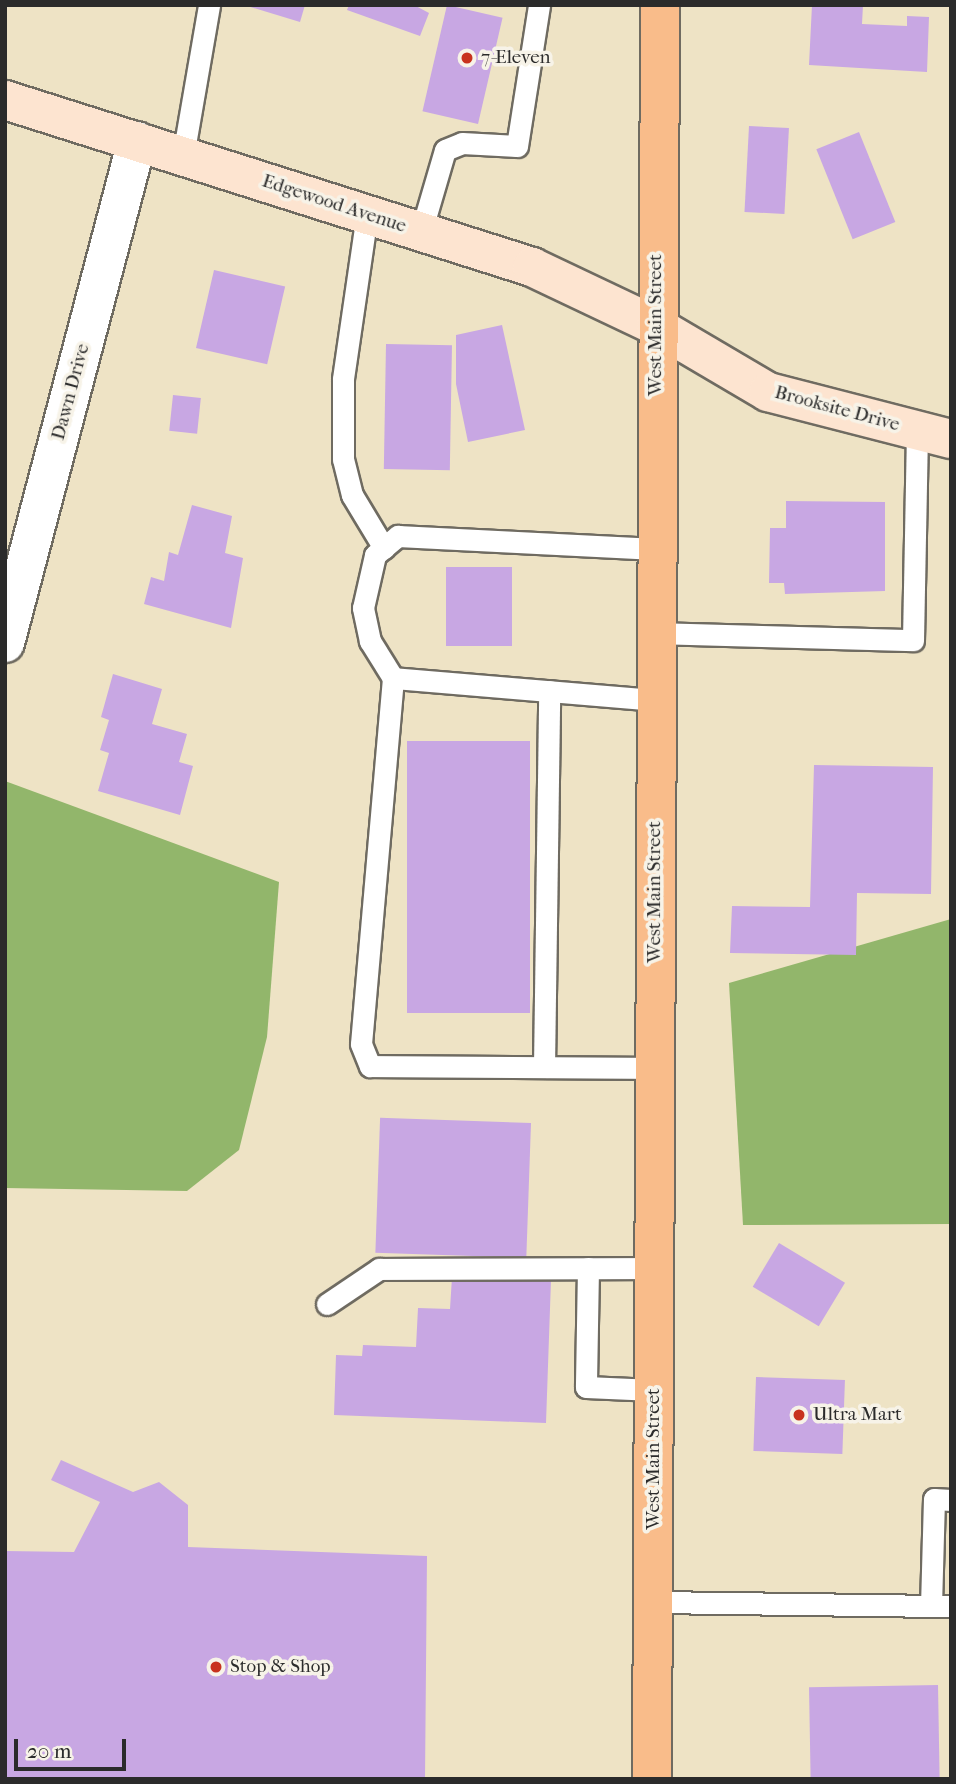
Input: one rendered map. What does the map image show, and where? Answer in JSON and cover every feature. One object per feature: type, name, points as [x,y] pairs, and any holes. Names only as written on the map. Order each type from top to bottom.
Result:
[{"type":"main road","name":"West Main Street","points":[[652,1779],[656,326],[660,5]]},
{"type":"main road","name":"Edgewood Avenue","points":[[5,100],[532,267],[656,326]]},
{"type":"main road","name":"Brooksite Drive","points":[[656,326],[768,391],[934,434]]},
{"type":"street","name":"Dawn Drive","points":[[5,643],[137,141]]},
{"type":"lane","points":[[183,156],[209,5]]},
{"type":"lane","points":[[421,232],[445,150],[462,144],[517,146],[539,5]]},
{"type":"lane","points":[[367,214],[343,379],[343,459],[352,495],[384,548]]},
{"type":"lane","points":[[655,633],[914,640],[934,434]]},
{"type":"lane","points":[[655,1068],[370,1066],[361,1045],[393,678],[370,641],[363,608],[365,582],[384,548],[398,536],[656,549]]},
{"type":"lane","points":[[393,678],[655,700]]},
{"type":"lane","points":[[544,1067],[549,691]]},
{"type":"lane","points":[[588,1268],[586,1387],[654,1390]]},
{"type":"lane","points":[[327,1304],[379,1269],[654,1268]]},
{"type":"lane","points":[[654,1602],[941,1606],[934,1499],[951,1500]]},
{"type":"green space","points":[[5,781],[279,882],[267,1037],[239,1150],[187,1191],[5,1188]]},
{"type":"green space","points":[[951,919],[951,1224],[743,1225],[729,983]]},
{"type":"building","points":[[244,5],[305,5],[300,22]]},
{"type":"building","points":[[349,5],[414,5],[429,13],[420,36],[347,10]]},
{"type":"building","points":[[447,5],[503,18],[478,124],[422,111]]},
{"type":"building","points":[[812,5],[863,5],[862,24],[907,26],[907,16],[929,17],[927,72],[809,65]]},
{"type":"building","points":[[749,126],[789,128],[784,214],[744,212]]},
{"type":"building","points":[[859,132],[895,222],[853,239],[816,149]]},
{"type":"building","points":[[214,270],[285,286],[267,364],[196,348]]},
{"type":"building","points":[[502,325],[525,430],[468,442],[456,384],[456,335]]},
{"type":"building","points":[[386,344],[452,345],[450,470],[384,469]]},
{"type":"building","points":[[173,395],[201,398],[197,434],[169,431]]},
{"type":"building","points":[[786,501],[885,502],[885,591],[785,594],[784,583],[769,583],[770,528],[786,528]]},
{"type":"building","points":[[192,505],[232,516],[225,553],[243,558],[231,628],[144,604],[151,577],[164,581],[169,552],[178,555]]},
{"type":"building","points":[[446,567],[512,567],[512,646],[446,646]]},
{"type":"building","points":[[113,674],[162,689],[152,724],[187,734],[179,762],[193,766],[180,815],[98,791],[109,753],[100,750],[109,720],[101,717]]},
{"type":"building","points":[[407,741],[530,741],[530,1013],[407,1013]]},
{"type":"building","points":[[814,765],[933,767],[931,894],[857,893],[856,955],[730,953],[732,906],[810,907]]},
{"type":"building","points":[[380,1118],[531,1123],[526,1258],[375,1253]]},
{"type":"building","points":[[779,1243],[845,1283],[819,1326],[753,1287]]},
{"type":"building","points":[[452,1277],[551,1280],[546,1423],[334,1415],[336,1355],[362,1356],[363,1345],[416,1347],[418,1308],[450,1309]]},
{"type":"building","name":"Ultra Mart","points":[[756,1377],[845,1380],[842,1454],[753,1451]]},
{"type":"building","name":"Stop & Shop","points":[[61,1460],[133,1492],[159,1482],[188,1505],[188,1547],[427,1556],[425,1779],[5,1779],[5,1551],[74,1552],[100,1502],[51,1480]]},
{"type":"building","points":[[938,1685],[940,1779],[811,1779],[809,1687]]},
{"type":"place","name":"7-Eleven","points":[[467,58]]},
{"type":"place","name":"Ultra Mart","points":[[799,1415]]},
{"type":"place","name":"Stop & Shop","points":[[216,1667]]}]
